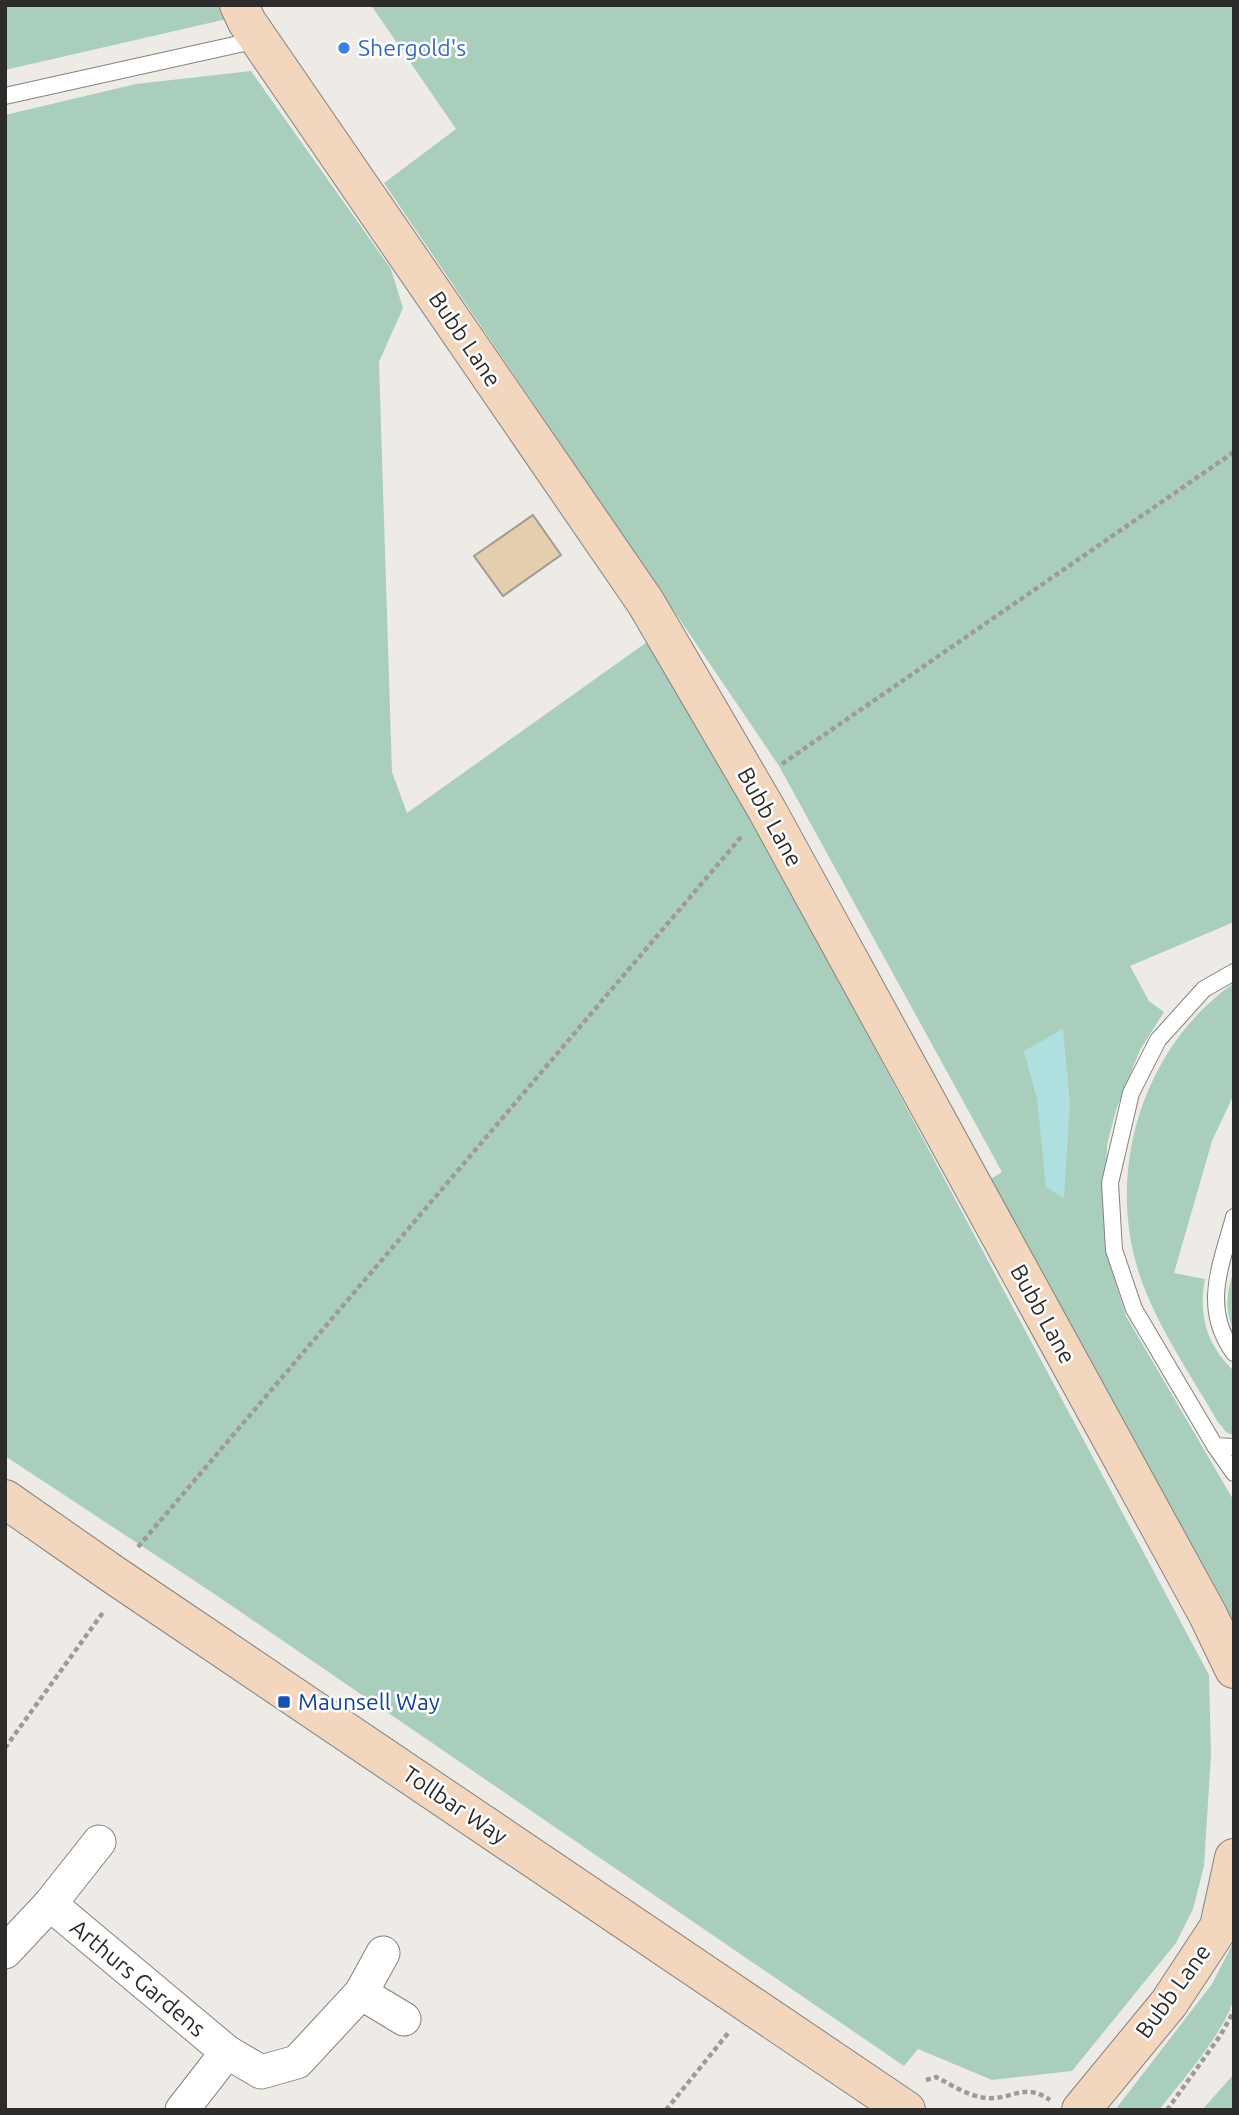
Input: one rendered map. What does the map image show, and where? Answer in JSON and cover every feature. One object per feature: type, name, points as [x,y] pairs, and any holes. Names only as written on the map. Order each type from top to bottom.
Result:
[{"type":"street","name":"Bubb Lane","points":[[239,5],[259,39],[646,603],[766,810],[1195,1591],[1234,1669]]},
{"type":"street","name":"Tollbar Way","points":[[5,1499],[110,1591],[906,2110]]},
{"type":"street","name":"Arthurs Gardens","points":[[5,1952],[50,1904],[99,1842]]},
{"type":"street","name":"Bubb Lane","points":[[1068,2106],[1168,2003],[1219,1927],[1234,1858]]},
{"type":"street","name":"Arthurs Gardens","points":[[50,1904],[227,2052],[261,2072],[297,2062],[361,1993],[383,1953]]},
{"type":"street","points":[[361,1993],[404,2018]]},
{"type":"street","name":"Arthurs Gardens","points":[[181,2110],[227,2052]]},
{"type":"lane","points":[[5,96],[259,39]]},
{"type":"lane","points":[[1234,972],[1204,989],[1158,1040],[1131,1093],[1110,1183],[1114,1250],[1134,1309],[1234,1474]]},
{"type":"lane","points":[[1234,1217],[1215,1291],[1218,1325],[1234,1353]]},
{"type":"lane","points":[[1215,1446],[1234,1447]]},
{"type":"path","points":[[5,1748],[110,1591],[766,810],[779,766],[1234,452]]},
{"type":"path","points":[[1167,2110],[1220,2036],[1234,2011]]},
{"type":"path","points":[[666,2110],[737,2023]]},
{"type":"path","points":[[906,2110],[928,2079],[936,2077],[961,2091],[979,2096],[995,2098],[1031,2092],[1068,2106]]},
{"type":"green space","points":[[5,5],[220,5],[227,19],[5,70]]},
{"type":"green space","points":[[371,5],[1234,5],[1234,922],[1130,966],[1149,1001],[1164,1012],[1140,1050],[1116,1110],[1107,1145],[1105,1235],[1109,1262],[1126,1316],[1234,1501],[1234,1640],[986,1182],[1002,1172],[779,766],[384,183],[456,129]]},
{"type":"green space","points":[[251,71],[391,269],[403,308],[379,362],[392,772],[407,813],[647,642],[754,822],[1209,1675],[1211,1755],[1204,1866],[1193,1909],[1176,1943],[1072,2071],[992,2080],[918,2049],[904,2066],[213,1593],[5,1456],[5,115],[136,84]]},
{"type":"green space","points":[[1234,983],[1234,1094],[1212,1141],[1174,1273],[1205,1279],[1203,1305],[1207,1329],[1217,1351],[1234,1371],[1234,1436],[1226,1432],[1218,1422],[1167,1336],[1150,1301],[1131,1241],[1127,1200],[1129,1158],[1138,1117],[1154,1078],[1175,1042],[1202,1010]]},
{"type":"green space","points":[[1234,1276],[1234,1331],[1227,1304]]},
{"type":"green space","points":[[1234,1941],[1236,1980],[1233,2001],[1211,2043],[1159,2110],[1115,2110],[1212,1984]]},
{"type":"green space","points":[[1234,2074],[1234,2110],[1202,2110]]},
{"type":"water","points":[[1063,1029],[1070,1104],[1064,1198],[1046,1187],[1037,1099],[1024,1051]]},
{"type":"building","points":[[533,515],[561,555],[503,596],[474,556]]},
{"type":"place","name":"Shergold's","points":[[344,48]]},
{"type":"place","name":"Maunsell Way","points":[[284,1702]]}]
